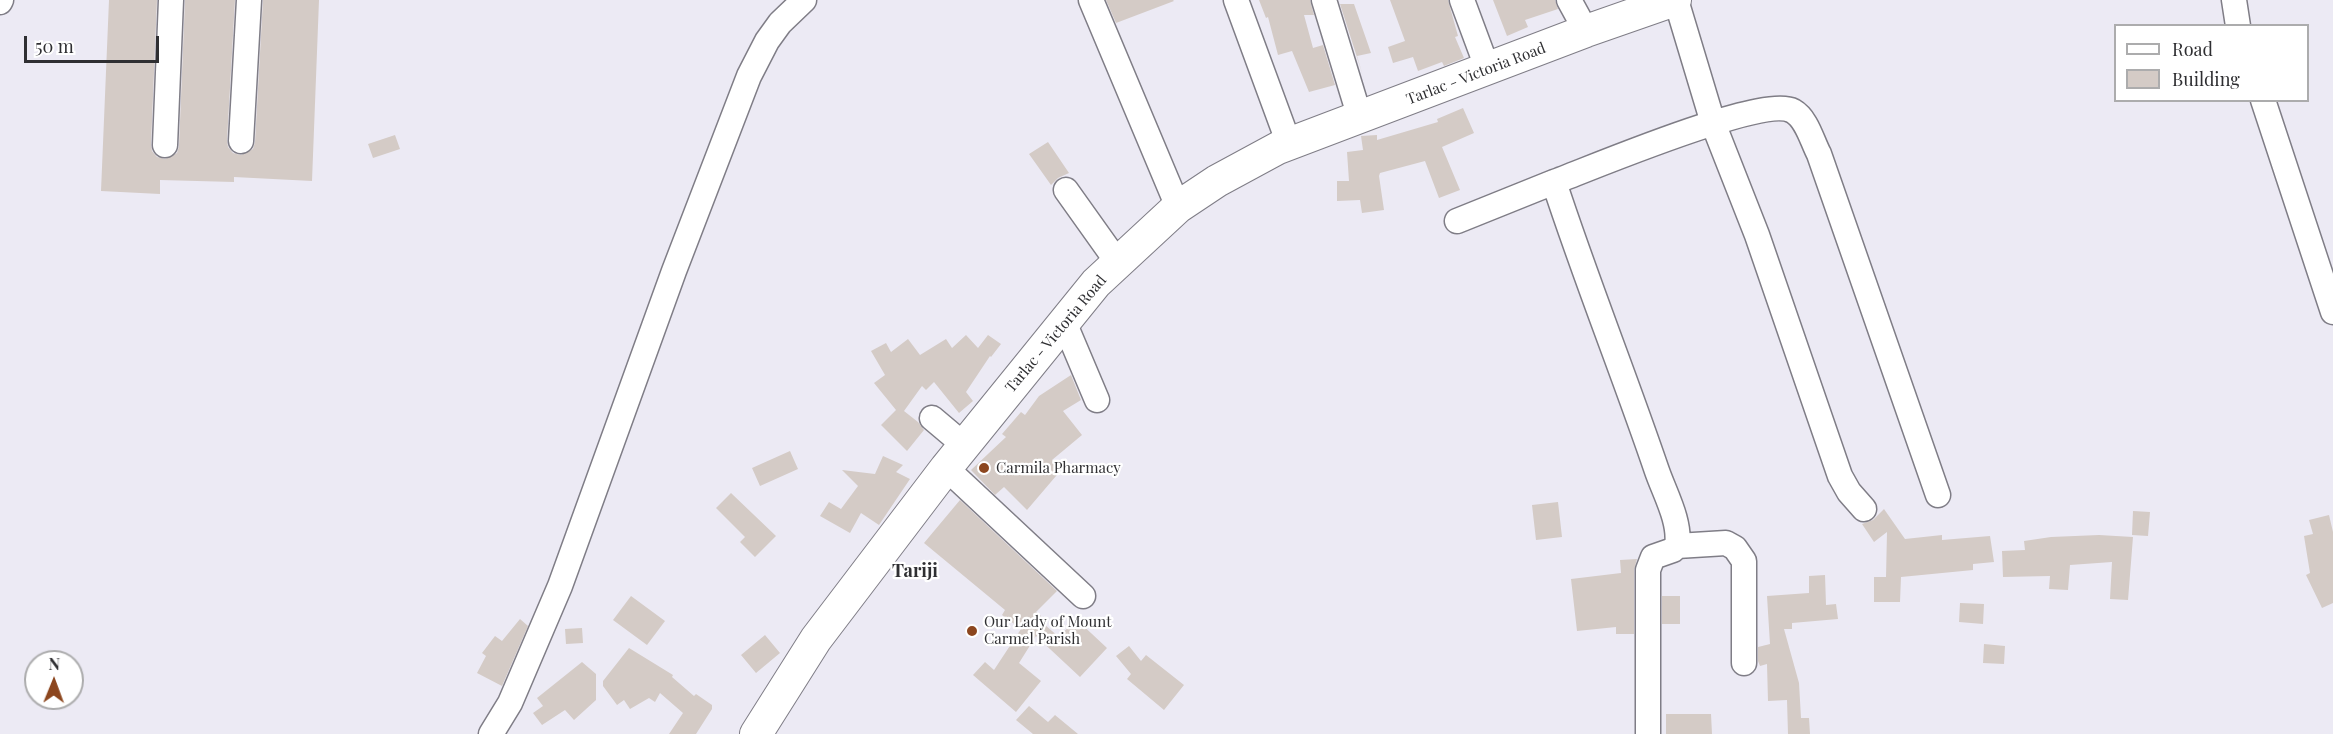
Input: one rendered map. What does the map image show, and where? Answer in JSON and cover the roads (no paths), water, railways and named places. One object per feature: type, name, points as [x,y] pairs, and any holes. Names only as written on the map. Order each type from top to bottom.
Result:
[{"type":"main road","name":"Tarlac - Victoria Road","points":[[756,734],[816,639],[955,457],[1096,283],[1178,207],[1217,181],[1289,144],[1670,1]]},
{"type":"street","points":[[165,145],[171,0]]},
{"type":"street","points":[[241,141],[249,0]]},
{"type":"street","points":[[491,734],[510,703],[560,586],[674,271],[749,76],[767,41],[780,23],[804,0]]},
{"type":"street","points":[[1091,0],[1178,207]]},
{"type":"street","points":[[1236,0],[1289,144]]},
{"type":"street","points":[[1324,0],[1360,118]]},
{"type":"street","points":[[1462,0],[1488,70]]},
{"type":"street","points":[[1569,0],[1586,31]]},
{"type":"street","points":[[2234,0],[2238,24]]},
{"type":"street","points":[[1670,1],[1713,123],[1757,235],[1840,476],[1849,492],[1864,509]]},
{"type":"street","points":[[2263,102],[2333,312]]},
{"type":"street","points":[[1457,221],[1713,123],[1768,109],[1783,108],[1794,112],[1803,122],[1822,165],[1938,495]]},
{"type":"street","points":[[1554,182],[1584,274],[1677,528],[1677,546]]},
{"type":"street","points":[[1066,190],[1118,263]]},
{"type":"street","points":[[1064,322],[1097,400]]},
{"type":"street","points":[[932,418],[955,457],[1083,596]]},
{"type":"street","points":[[1648,734],[1648,570],[1653,557],[1673,550],[1677,546],[1726,543],[1735,548],[1744,561],[1744,663]]},
{"type":"place","name":"Carmila Pharmacy","points":[[984,468]]},
{"type":"place","name":"Our Lady of Mount Carmel Parish","points":[[972,631]]},
{"type":"district","name":"Tariji","points":[[915,571]]}]
